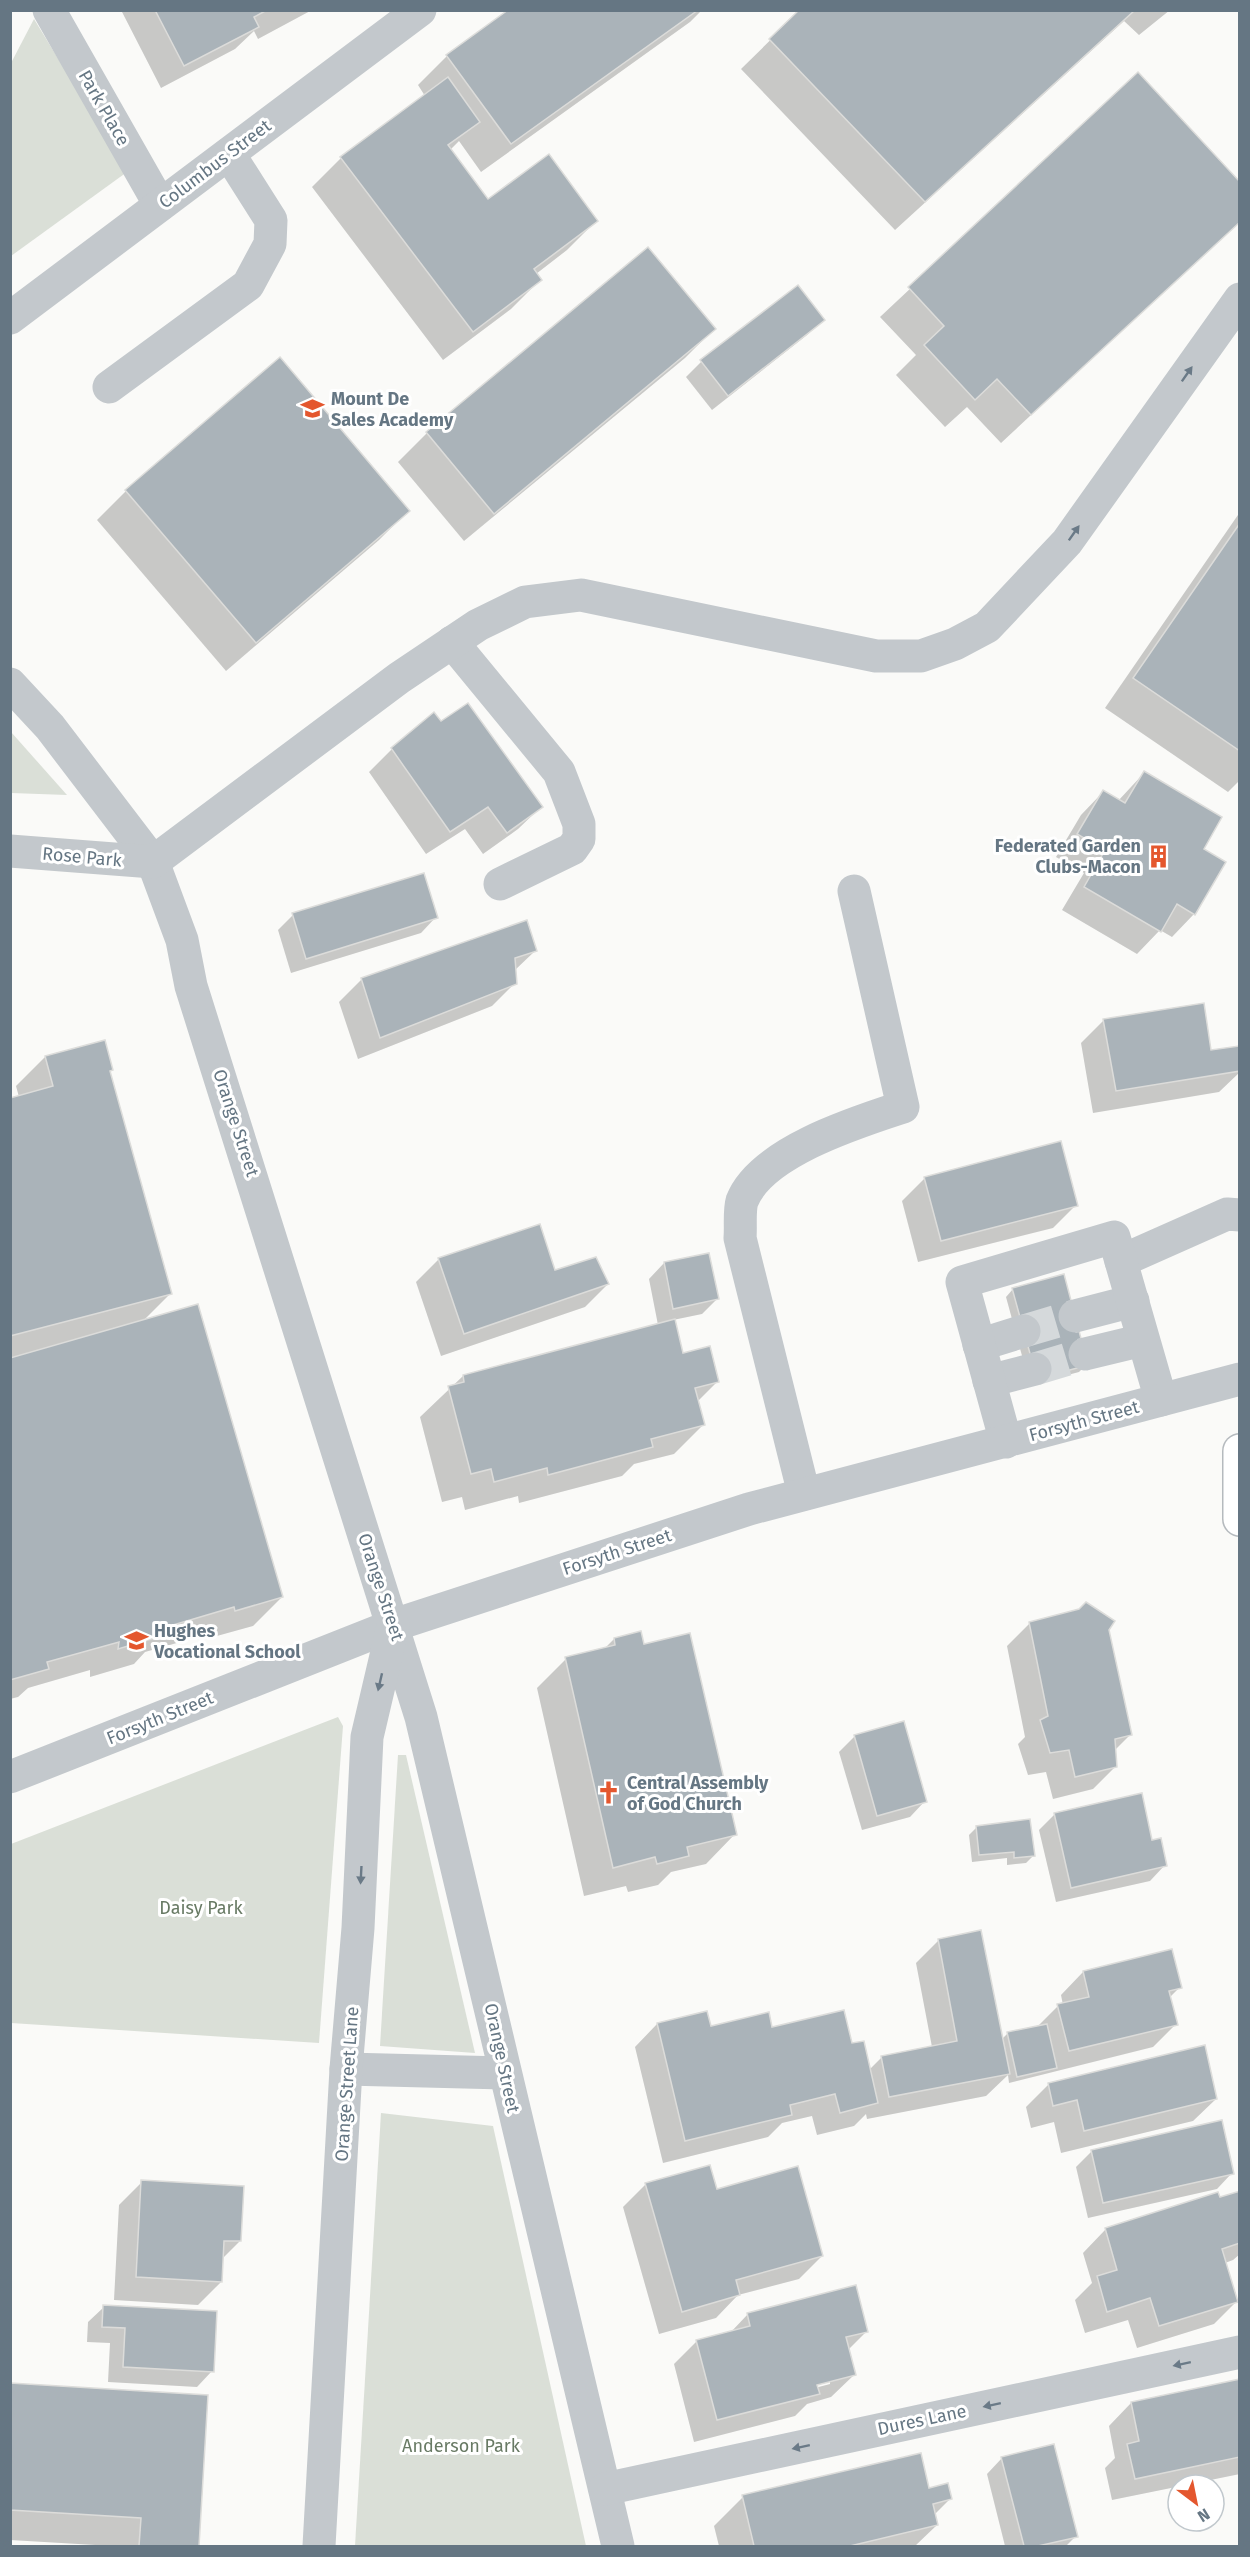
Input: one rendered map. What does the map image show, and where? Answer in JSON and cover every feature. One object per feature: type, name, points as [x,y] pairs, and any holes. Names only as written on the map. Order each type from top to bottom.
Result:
[{"type":"main road","points":[[1239,1452],[1239,1519]]},
{"type":"street","name":"Park Place","points":[[49,10],[160,205]]},
{"type":"street","name":"Columbus Street","points":[[10,318],[420,10]]},
{"type":"street","points":[[109,387],[248,285],[270,244],[271,220],[229,154]]},
{"type":"street","points":[[153,862],[390,685],[478,625],[525,602],[581,595],[876,656],[921,656],[955,644],[987,627],[1067,542],[1239,299]]},
{"type":"street","points":[[452,642],[559,772],[579,824],[579,839],[572,849],[500,884]]},
{"type":"street","name":"Orange Street","points":[[10,684],[50,727],[153,862],[182,940],[191,986],[262,1205],[344,1476],[394,1625],[421,1717],[487,1989],[504,2073],[577,2364],[618,2547]]},
{"type":"street","name":"Rose Park","points":[[10,851],[153,862]]},
{"type":"street","points":[[804,1494],[740,1238],[742,1202],[761,1172],[834,1130],[903,1107],[854,891]]},
{"type":"street","points":[[1121,1261],[1227,1214],[1239,1215]]},
{"type":"street","points":[[1006,1442],[962,1282],[1114,1236],[1161,1400]]},
{"type":"street","points":[[1075,1316],[1133,1302]]},
{"type":"street","points":[[979,1345],[1024,1332]]},
{"type":"street","points":[[1086,1354],[1143,1340]]},
{"type":"street","points":[[989,1381],[1035,1369]]},
{"type":"street","name":"Forsyth Street","points":[[10,1777],[394,1625],[804,1494],[1239,1379]]},
{"type":"street","name":"Orange Street Lane","points":[[320,2547],[346,2069],[358,1928],[367,1737],[394,1625]]},
{"type":"street","points":[[346,2069],[504,2073]]},
{"type":"street","name":"Dures Lane","points":[[605,2489],[1239,2352]]},
{"type":"green space","points":[[34,19],[127,172],[11,256],[10,65]]},
{"type":"green space","points":[[11,732],[67,795],[11,793]]},
{"type":"green space","name":"Daisy Park","points":[[338,1717],[343,1726],[319,2043],[11,2023],[11,1844]]},
{"type":"green space","points":[[398,1755],[406,1755],[475,2053],[380,2046]]},
{"type":"green space","name":"Anderson Park","points":[[381,2113],[493,2126],[586,2546],[355,2546]]},
{"type":"building","points":[[155,10],[267,10],[254,17],[259,27],[184,66]]},
{"type":"building","points":[[508,10],[698,10],[511,144],[446,55]]},
{"type":"building","points":[[799,10],[1135,10],[925,202],[769,39]]},
{"type":"building","points":[[1138,72],[1240,182],[1240,222],[1031,415],[997,379],[975,400],[924,345],[944,326],[908,287]]},
{"type":"building","points":[[448,77],[480,122],[448,145],[488,199],[549,154],[598,221],[534,269],[542,280],[473,332],[340,157]]},
{"type":"building","points":[[648,247],[716,329],[494,514],[426,432]]},
{"type":"building","points":[[798,285],[825,320],[728,396],[700,360]]},
{"type":"building","points":[[280,357],[410,511],[256,643],[125,490]]},
{"type":"building","points":[[1240,523],[1240,751],[1133,678]]},
{"type":"building","points":[[468,703],[543,807],[507,833],[488,807],[450,832],[391,748],[434,712],[441,721]]},
{"type":"building","name":"Federated Garden Clubs-Macon","points":[[1144,771],[1222,817],[1204,849],[1226,862],[1195,915],[1177,904],[1161,932],[1084,887],[1105,850],[1077,834],[1103,790],[1125,803]]},
{"type":"building","points":[[424,873],[438,918],[306,959],[292,913]]},
{"type":"building","points":[[527,920],[537,951],[515,958],[517,984],[380,1038],[361,978]]},
{"type":"building","points":[[1204,1003],[1211,1050],[1239,1046],[1240,1071],[1116,1091],[1103,1019]]},
{"type":"building","points":[[105,1040],[113,1070],[110,1071],[172,1294],[10,1336],[10,1098],[53,1086],[45,1056]]},
{"type":"building","points":[[1061,1141],[1078,1206],[941,1241],[924,1177]]},
{"type":"building","points":[[540,1224],[555,1270],[596,1257],[609,1284],[464,1334],[438,1258]]},
{"type":"building","points":[[709,1253],[719,1299],[673,1309],[664,1262]]},
{"type":"building","points":[[1064,1274],[1088,1365],[1037,1379],[1012,1288]]},
{"type":"building","points":[[198,1304],[283,1597],[235,1611],[234,1607],[163,1628],[165,1635],[118,1649],[119,1642],[47,1662],[49,1669],[10,1680],[10,1358]]},
{"type":"building","points":[[675,1319],[683,1353],[710,1346],[719,1382],[695,1388],[705,1425],[651,1439],[653,1447],[548,1475],[547,1468],[494,1482],[491,1469],[471,1474],[448,1386],[464,1382],[463,1375]]},
{"type":"building","points":[[1086,1602],[1115,1621],[1109,1630],[1132,1735],[1115,1739],[1117,1767],[1075,1777],[1069,1750],[1050,1753],[1040,1720],[1048,1716],[1029,1622],[1079,1609]]},
{"type":"building","points":[[641,1631],[644,1644],[690,1633],[737,1835],[687,1847],[689,1856],[657,1864],[655,1857],[613,1868],[565,1657],[615,1645],[614,1638]]},
{"type":"building","points":[[904,1721],[927,1802],[877,1816],[854,1735]]},
{"type":"building","points":[[1142,1793],[1152,1840],[1161,1838],[1167,1866],[1071,1888],[1054,1813]]},
{"type":"building","points":[[1030,1819],[1035,1856],[1014,1858],[1014,1852],[979,1855],[976,1826]]},
{"type":"building","points":[[981,1930],[1010,2074],[889,2097],[881,2056],[957,2041],[938,1939]]},
{"type":"building","points":[[1172,1949],[1182,1988],[1169,1991],[1178,2025],[1069,2051],[1057,2004],[1089,1997],[1083,1971]]},
{"type":"building","points":[[844,2010],[852,2043],[864,2041],[878,2103],[840,2113],[835,2094],[790,2105],[792,2115],[685,2141],[657,2023],[707,2011],[711,2026],[769,2012],[772,2027]]},
{"type":"building","points":[[1047,2024],[1057,2068],[1017,2077],[1007,2032]]},
{"type":"building","points":[[1205,2045],[1217,2099],[1084,2131],[1077,2100],[1053,2106],[1048,2083]]},
{"type":"building","points":[[1222,2120],[1234,2174],[1103,2203],[1091,2150]]},
{"type":"building","points":[[710,2165],[717,2189],[798,2166],[823,2256],[736,2280],[740,2295],[682,2312],[645,2183]]},
{"type":"building","points":[[141,2180],[244,2186],[241,2241],[224,2241],[222,2282],[136,2277]]},
{"type":"building","points":[[1240,2191],[1240,2243],[1222,2249],[1238,2302],[1159,2326],[1150,2298],[1107,2312],[1097,2276],[1117,2270],[1105,2228],[1218,2192],[1220,2197]]},
{"type":"building","points":[[856,2285],[868,2332],[846,2337],[856,2375],[817,2385],[820,2394],[717,2420],[696,2340],[750,2326],[747,2313]]},
{"type":"building","points":[[103,2305],[217,2311],[214,2372],[123,2367],[125,2328],[102,2327]]},
{"type":"building","points":[[1240,2379],[1240,2457],[1135,2479],[1127,2444],[1139,2441],[1131,2402]]},
{"type":"building","points":[[10,2383],[208,2395],[199,2546],[139,2546],[141,2518],[10,2510]]},
{"type":"building","points":[[1054,2444],[1078,2537],[1038,2546],[1024,2546],[1001,2457]]},
{"type":"building","points":[[921,2453],[929,2488],[948,2483],[952,2499],[933,2504],[938,2525],[850,2546],[754,2546],[742,2495]]},
{"type":"tunnel","points":[[1024,1331],[1075,1316]]},
{"type":"tunnel","points":[[1035,1369],[1085,1354]]},
{"type":"place","name":"Mount De Sales Academy","points":[[313,409]]},
{"type":"place","name":"Federated Garden Clubs-Macon","points":[[1159,856]]},
{"type":"place","name":"Hughes Vocational School","points":[[136,1641]]},
{"type":"place","name":"Central Assembly of God Church","points":[[609,1793]]}]
